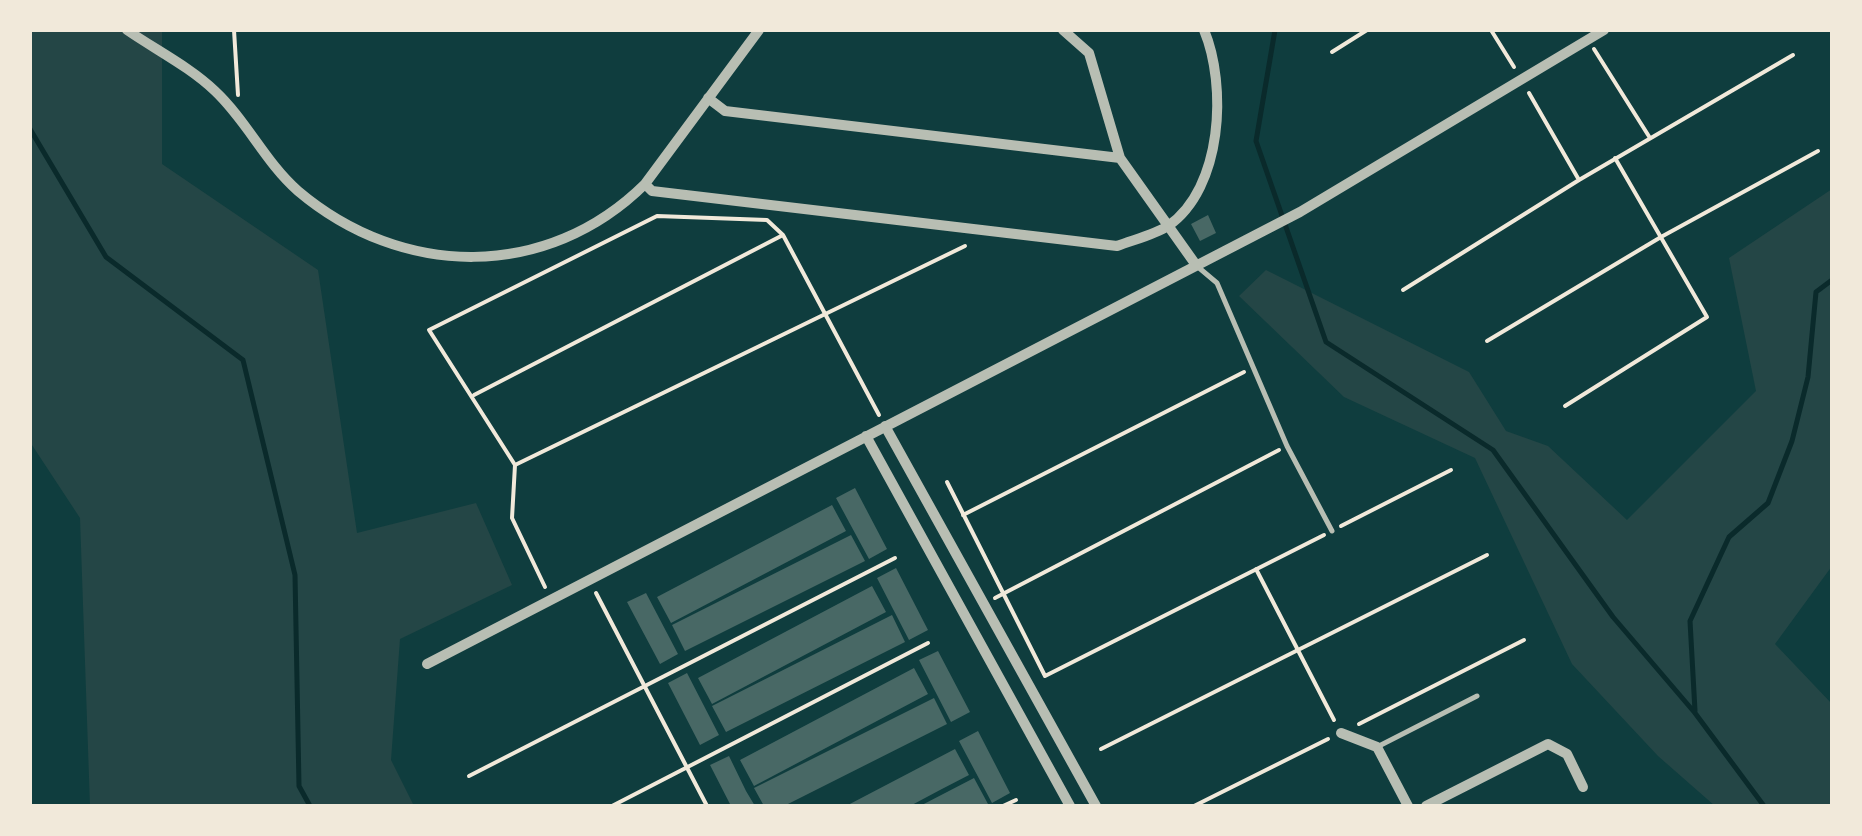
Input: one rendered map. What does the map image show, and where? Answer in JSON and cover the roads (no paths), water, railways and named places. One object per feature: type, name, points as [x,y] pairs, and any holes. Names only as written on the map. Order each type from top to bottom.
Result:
[{"type":"street","points":[[127,30],[213,89],[297,190],[348,222],[407,248],[462,260],[530,250],[623,206],[645,184],[759,30]]},
{"type":"street","points":[[1063,30],[1089,53],[1120,158],[1196,265]]},
{"type":"street","points":[[645,184],[652,191],[1117,246],[1169,226],[1196,191],[1214,149],[1218,100],[1214,54],[1204,30]]},
{"type":"street","points":[[427,664],[1300,212],[1604,30]]},
{"type":"street","points":[[708,98],[724,111],[1120,158]]},
{"type":"street","points":[[885,426],[1096,806]]},
{"type":"street","points":[[866,436],[1070,806]]},
{"type":"street","points":[[1341,732],[1377,746],[1408,806]]},
{"type":"street","points":[[1426,806],[1548,744],[1567,754],[1583,787]]},
{"type":"lane","points":[[1196,265],[1217,283],[1287,446],[1332,531]]},
{"type":"lane","points":[[1377,746],[1476,696]]},
{"type":"waterway","points":[[1275,30],[1256,141],[1326,342],[1493,450],[1613,617],[1695,713],[1764,806]]},
{"type":"waterway","points":[[30,129],[106,257],[243,360],[295,575],[299,786],[310,806]]},
{"type":"waterway","points":[[1695,711],[1690,621],[1729,537],[1768,503],[1792,441],[1808,377],[1816,292],[1832,280]]}]
